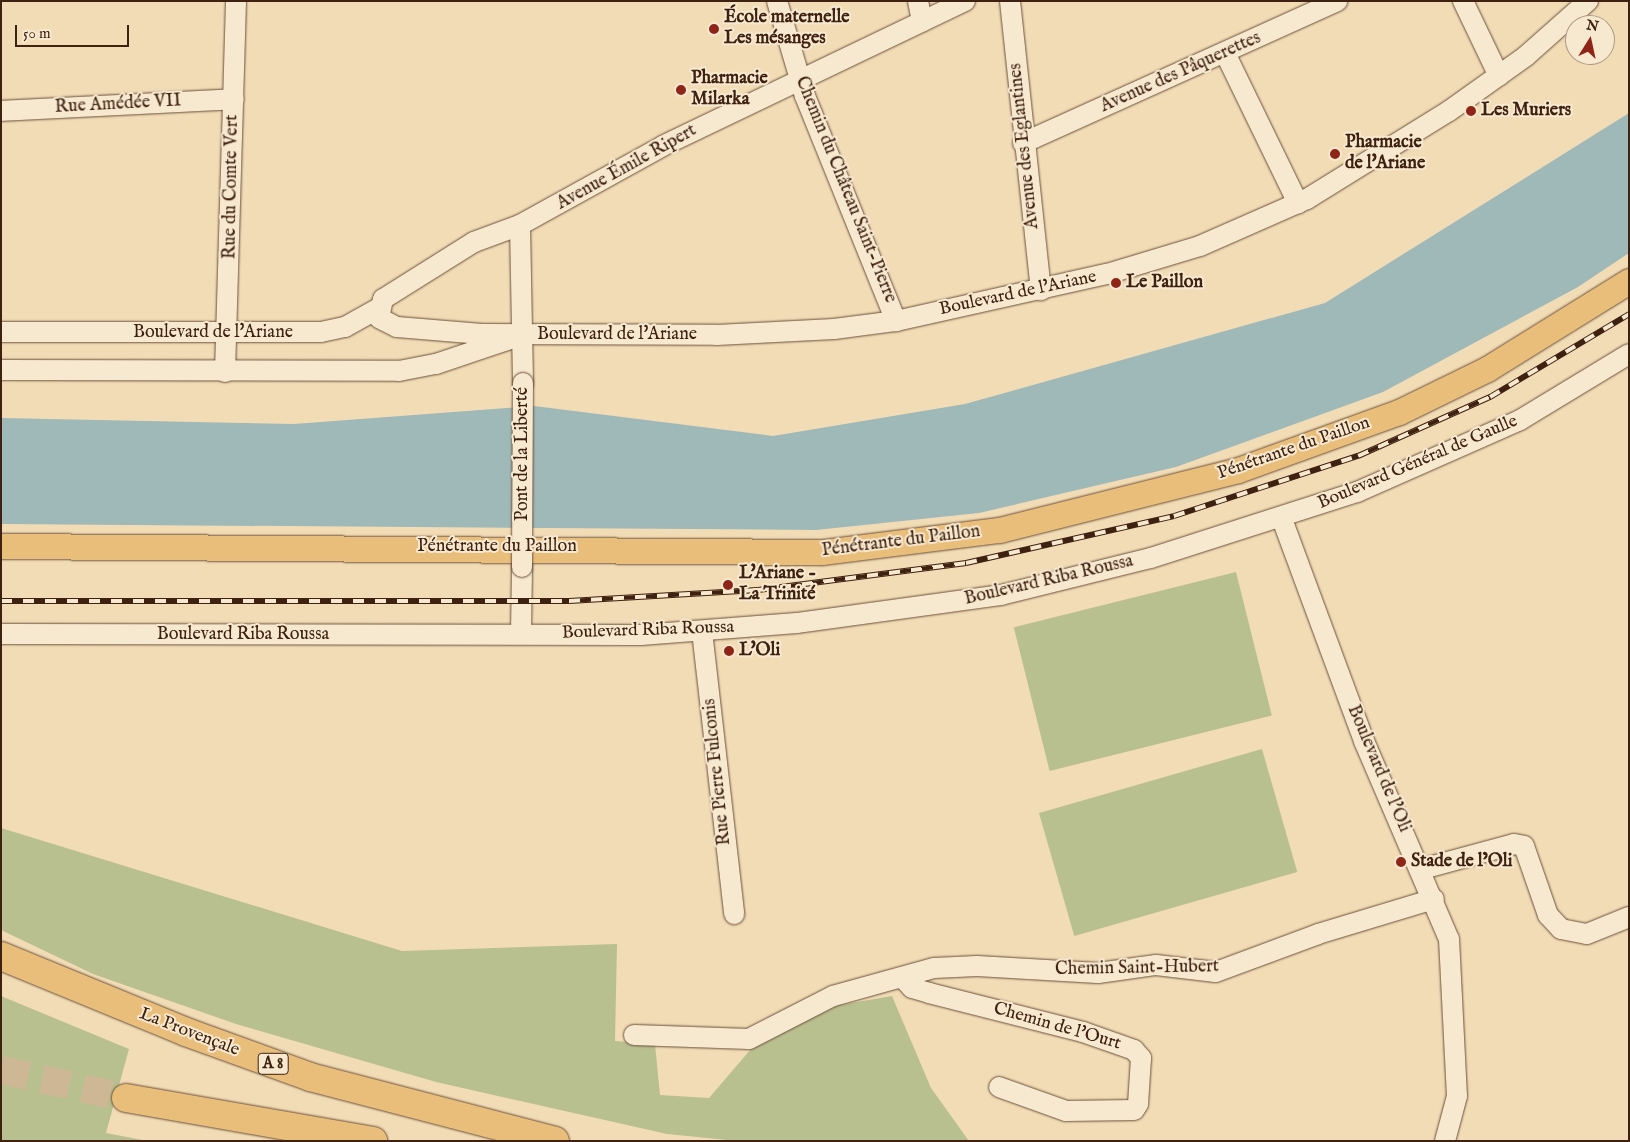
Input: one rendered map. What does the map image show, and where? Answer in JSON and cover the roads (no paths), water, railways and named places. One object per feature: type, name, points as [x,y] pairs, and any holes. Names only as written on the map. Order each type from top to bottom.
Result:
[{"type":"highway","name":"La Provençale","points":[[1,956],[186,1032],[310,1077],[555,1141]]},
{"type":"highway","points":[[126,1098],[373,1141]]},
{"type":"main road","name":"Pénétrante du Paillon","points":[[1,546],[822,552],[998,530],[1238,470],[1399,412],[1487,369],[1629,281]]},
{"type":"main road","name":"Pénétrante du Paillon","points":[[1,561],[435,560],[750,569],[824,566],[1002,544],[1143,512],[1323,458],[1495,381],[1629,297]]},
{"type":"street","name":"Rue du Comte Vert","points":[[225,372],[228,333],[236,1]]},
{"type":"street","name":"Chemin du Château Saint-Pierre","points":[[777,1],[800,80],[896,321]]},
{"type":"street","points":[[918,1],[922,22]]},
{"type":"street","name":"Avenue Émile Ripert","points":[[381,307],[383,299],[474,242],[520,225],[663,146],[965,1]]},
{"type":"street","name":"Avenue des Eglantines","points":[[1010,1],[1023,143],[1041,290]]},
{"type":"street","name":"Avenue des Pâquerettes","points":[[1023,143],[1226,55],[1337,1]]},
{"type":"street","points":[[1463,1],[1499,76]]},
{"type":"street","name":"Boulevard de l'Ariane","points":[[381,307],[379,318],[397,327],[522,334],[717,335],[896,321],[1041,290],[1192,249],[1298,204],[1449,112],[1499,76],[1588,1]]},
{"type":"street","points":[[1226,55],[1298,204]]},
{"type":"street","name":"Rue Amédée VII","points":[[1,111],[234,99]]},
{"type":"street","name":"Pont de la Liberté","points":[[520,225],[523,383],[521,633]]},
{"type":"street","name":"Boulevard de l'Ariane","points":[[1,332],[321,332],[344,327],[381,307]]},
{"type":"street","name":"Boulevard de l'Ariane","points":[[1,370],[225,372],[399,370],[498,346],[522,334]]},
{"type":"street","name":"Boulevard Général de Gaulle","points":[[1282,519],[1462,448],[1520,420],[1629,354]]},
{"type":"street","name":"Boulevard Riba Roussa","points":[[1,634],[702,631],[902,611],[1001,595],[1282,519]]},
{"type":"street","name":"Boulevard de l'Oli","points":[[1282,519],[1364,741],[1434,899],[1453,963],[1457,1096],[1445,1141]]},
{"type":"street","name":"Rue Pierre Fulconis","points":[[702,631],[734,914]]},
{"type":"street","points":[[1422,869],[1514,844],[1524,846],[1548,915],[1561,928],[1587,934],[1629,917]]},
{"type":"street","name":"Chemin Saint-Hubert","points":[[634,1035],[749,1039],[833,996],[934,968],[977,966],[1098,973],[1156,965],[1216,972],[1318,934],[1434,899]]},
{"type":"street","name":"Chemin de l'Ourt","points":[[903,978],[912,988],[1083,1032],[1134,1050],[1141,1058],[1138,1104],[1134,1110],[1066,1111],[999,1086]]},
{"type":"water","points":[[1629,113],[1629,253],[1578,287],[1383,392],[1176,467],[979,513],[816,530],[1,524],[1,418],[294,424],[534,406],[773,436],[965,404],[1325,303]]},
{"type":"tunnel","points":[[1,1070],[126,1098]]},
{"type":"railway","points":[[1,601],[569,601],[758,590],[966,563],[1174,516],[1358,456],[1490,397],[1629,314]]},
{"type":"place","name":"École maternelle Les mésanges","points":[[714,29]]},
{"type":"place","name":"Pharmacie Milarka","points":[[681,90]]},
{"type":"place","name":"Les Muriers","points":[[1471,111]]},
{"type":"place","name":"Pharmacie de l'Ariane","points":[[1335,154]]},
{"type":"place","name":"Le Paillon","points":[[1116,283]]},
{"type":"place","name":"L'Ariane - La Trinité","points":[[728,585]]},
{"type":"place","name":"L'Oli","points":[[729,651]]},
{"type":"place","name":"Stade de l’Oli","points":[[1401,862]]}]
